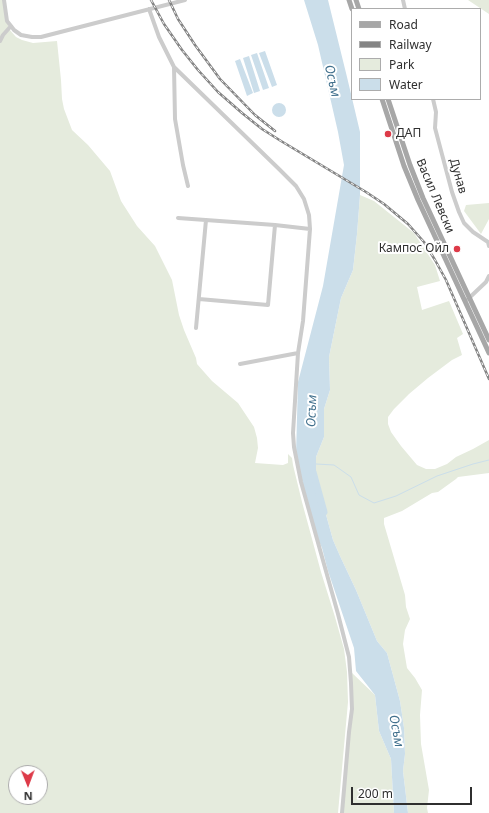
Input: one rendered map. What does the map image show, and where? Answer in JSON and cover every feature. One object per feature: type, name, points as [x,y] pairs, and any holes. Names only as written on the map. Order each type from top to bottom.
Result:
[{"type":"main road","name":"Васил Левски","points":[[382,100],[404,166],[418,200],[467,299]]},
{"type":"main road","name":"Васил Левски","points":[[388,100],[410,165],[423,198],[467,299]]},
{"type":"main road","points":[[467,299],[489,340]]},
{"type":"main road","points":[[467,299],[489,353]]},
{"type":"street","points":[[4,0],[7,21],[14,30],[21,35],[32,37],[41,37],[185,0]]},
{"type":"street","points":[[149,10],[159,37],[174,66],[296,186],[304,199],[309,215],[310,229],[303,321],[298,353],[292,433],[301,482],[344,636],[351,677],[352,709],[342,813]]},
{"type":"street","points":[[0,41],[11,26]]},
{"type":"street","points":[[174,66],[175,120],[188,186]]},
{"type":"street","name":"Дунав","points":[[433,100],[436,112],[435,128],[458,212],[464,223],[473,232],[488,242],[489,246]]},
{"type":"street","points":[[178,218],[310,229]]},
{"type":"street","points":[[196,328],[206,220]]},
{"type":"street","points":[[199,299],[268,305],[275,225]]},
{"type":"street","points":[[467,299],[486,282],[489,276]]},
{"type":"street","points":[[240,364],[298,353]]},
{"type":"green space","points":[[0,0],[3,0],[9,29],[16,37],[33,43],[57,41],[62,99],[72,130],[88,145],[110,171],[121,201],[137,226],[155,246],[172,280],[179,315],[197,364],[212,381],[238,403],[254,427],[258,448],[255,463],[283,465],[288,463],[288,454],[292,458],[321,572],[344,649],[347,672],[348,702],[338,813],[0,813]]},
{"type":"green space","points":[[468,0],[489,0],[489,14]]},
{"type":"green space","points":[[360,195],[374,201],[414,233],[435,265],[440,281],[417,287],[422,310],[449,301],[463,334],[457,338],[462,355],[452,360],[428,378],[394,409],[388,417],[388,424],[391,432],[417,465],[426,469],[435,469],[447,464],[456,457],[489,440],[489,473],[458,477],[438,492],[432,493],[402,511],[384,518],[384,524],[405,595],[406,607],[410,619],[405,630],[403,644],[407,668],[422,690],[420,715],[421,744],[429,790],[427,808],[428,813],[408,813],[403,771],[405,754],[404,728],[400,701],[387,653],[377,641],[333,540],[316,486],[316,457],[324,437],[324,409],[330,390],[329,357],[341,298],[353,270]]},
{"type":"green space","points":[[489,203],[489,219],[481,234],[464,211],[466,205]]},
{"type":"green space","points":[[351,672],[375,695],[379,731],[391,759],[394,813],[342,813],[351,721]]},
{"type":"water","points":[[304,0],[328,0],[351,94],[351,100],[352,100],[360,132],[360,195],[353,270],[341,298],[329,357],[330,390],[324,409],[324,437],[316,457],[316,486],[333,540],[377,641],[387,653],[400,701],[404,728],[405,754],[403,771],[408,813],[394,813],[391,759],[379,731],[375,695],[356,671],[354,648],[328,571],[322,548],[317,537],[296,454],[298,382],[323,286],[344,165],[318,45]]},
{"type":"water","points":[[265,51],[277,85],[272,87],[259,53]]},
{"type":"water","points":[[257,53],[269,88],[263,90],[251,55]]},
{"type":"water","points":[[249,56],[260,91],[254,93],[243,58]]},
{"type":"water","points":[[240,59],[253,93],[247,96],[235,61]]},
{"type":"water","points":[[279,103],[284,105],[286,110],[284,115],[279,117],[274,115],[272,110],[274,105]]},
{"type":"waterway","points":[[316,464],[334,465],[351,477],[359,495],[374,503],[396,496],[437,476],[489,460]]},
{"type":"waterway","name":"Осъм","points":[[313,472],[324,512]]},
{"type":"railway","points":[[151,0],[164,24],[198,70],[218,92],[242,113],[262,129],[384,204],[408,224],[424,242],[446,280],[489,379]]},
{"type":"railway","points":[[169,0],[178,19],[220,79],[255,115],[275,131]]},
{"type":"place","name":"ДАП","points":[[388,134]]},
{"type":"place","name":"Кампос Ойл","points":[[457,249]]}]
